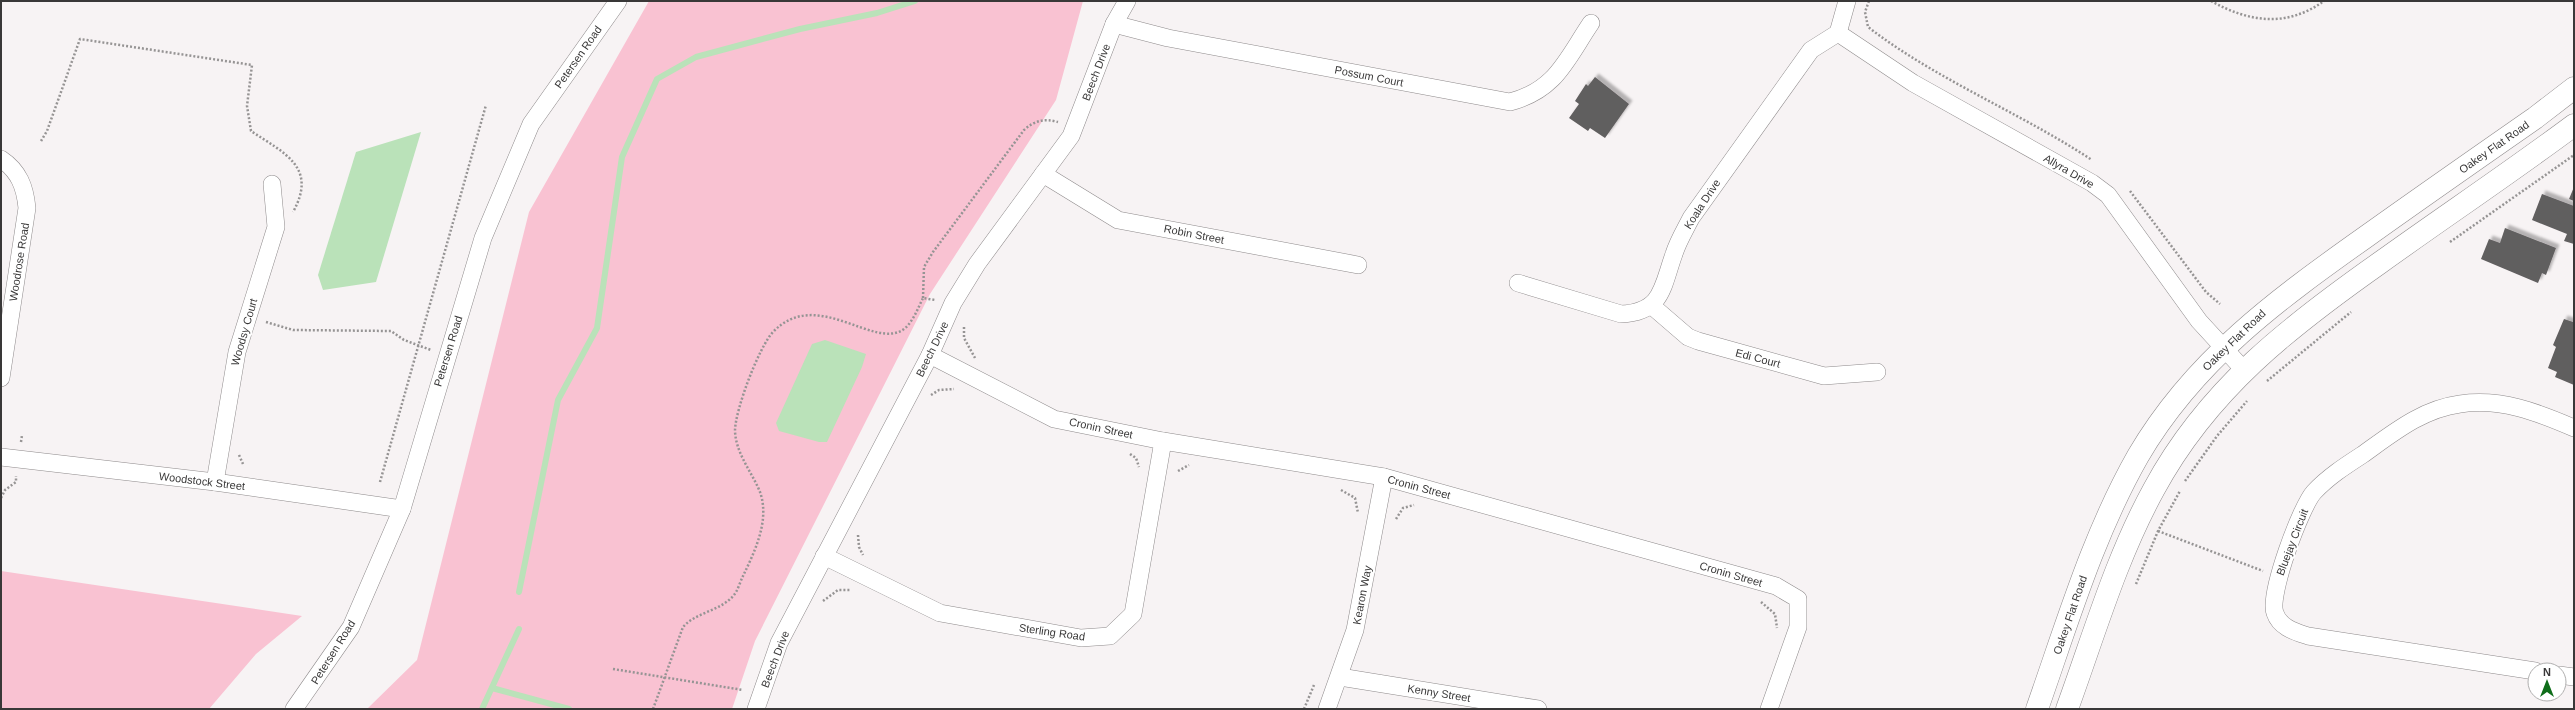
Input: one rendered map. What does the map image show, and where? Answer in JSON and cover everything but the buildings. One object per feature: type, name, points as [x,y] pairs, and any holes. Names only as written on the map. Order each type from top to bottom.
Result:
[{"type":"main road","name":"Oakey Flat Road","points":[[2037,709],[2091,558],[2123,484],[2143,448],[2174,404],[2222,348],[2282,297],[2535,118],[2574,88]]},
{"type":"main road","points":[[2068,709],[2113,580],[2154,488],[2193,428],[2218,397],[2280,336],[2315,309],[2574,125]]},
{"type":"street","name":"Petersen Road","points":[[294,709],[351,627],[402,509],[447,354],[483,238],[531,124],[618,1]]},
{"type":"street","name":"Beech Drive","points":[[759,701],[779,643],[930,354],[953,303],[977,264],[1071,136],[1114,24],[1127,1]]},
{"type":"street","points":[[1838,33],[1847,1]]},
{"type":"street","name":"Possum Court","points":[[1114,24],[1168,38],[1510,102],[1532,96],[1552,81],[1591,23]]},
{"type":"street","name":"Koala Drive","points":[[1652,306],[1661,295],[1680,239],[1691,218],[1811,50],[1838,33]]},
{"type":"street","name":"Allyra Drive","points":[[1838,33],[1913,83],[2092,183],[2108,195],[2195,316],[2222,348],[2244,370]]},
{"type":"street","name":"Woodrose Road","points":[[1,159],[19,171],[27,208],[1,378]]},
{"type":"street","name":"Robin Street","points":[[1043,174],[1118,220],[1358,265]]},
{"type":"street","name":"Woodsy Court","points":[[215,482],[237,352],[276,227],[272,184]]},
{"type":"street","points":[[1518,283],[1621,314],[1637,313],[1652,306]]},
{"type":"street","name":"Edi Court","points":[[1652,306],[1688,337],[1698,341],[1824,376],[1877,372]]},
{"type":"street","name":"Cronin Street","points":[[930,354],[1054,419],[1163,441],[1384,477],[1776,586],[1798,599],[1798,627],[1770,709]]},
{"type":"street","name":"Bluejay Circuit","points":[[2527,670],[2308,636],[2293,632],[2281,623],[2275,613],[2274,592],[2278,577],[2304,507],[2313,493],[2328,479],[2422,415],[2444,406],[2483,402],[2522,408],[2574,428]]},
{"type":"street","name":"Sterling Road","points":[[824,556],[940,614],[1081,638],[1110,636],[1133,614],[1163,441]]},
{"type":"street","name":"Woodstock Street","points":[[1,457],[215,482],[402,509]]},
{"type":"street","name":"Kearon Way","points":[[1327,709],[1356,630],[1384,477]]},
{"type":"street","name":"Kenny Street","points":[[1340,677],[1538,709]]},
{"type":"path","points":[[2211,1],[2231,12],[2256,19],[2288,18],[2315,7],[2324,1]]},
{"type":"path","points":[[41,141],[47,131],[80,39],[252,65],[247,106],[251,131],[293,159],[302,174],[303,191],[293,217]]},
{"type":"path","points":[[380,482],[486,106]]},
{"type":"path","points":[[653,709],[683,627],[688,622],[719,606],[734,595],[754,552],[763,514],[760,493],[742,460],[735,431],[740,408],[764,345],[774,332],[790,321],[807,315],[826,315],[890,335],[904,329],[922,298],[924,267],[933,252],[1024,130],[1033,122],[1043,120],[1055,121],[1074,128]]},
{"type":"path","points":[[2443,246],[2574,155]]},
{"type":"path","points":[[922,298],[953,303]]},
{"type":"path","points":[[2262,385],[2353,310]]},
{"type":"path","points":[[248,315],[293,330],[391,331],[418,346],[447,354]]},
{"type":"path","points":[[928,397],[939,390],[959,390],[976,356],[970,350],[964,338],[966,323]]},
{"type":"path","points":[[2134,589],[2158,531],[2182,485],[2216,436],[2251,396]]},
{"type":"path","points":[[1125,450],[1136,458],[1141,472],[1172,479],[1180,467],[1194,463]]},
{"type":"path","points":[[1340,489],[1355,498],[1358,513],[1356,520]]},
{"type":"path","points":[[1358,513],[1396,520],[1403,508],[1420,504]]},
{"type":"path","points":[[2158,531],[2278,577]]},
{"type":"path","points":[[821,602],[838,590],[855,590],[868,562],[858,547],[858,532]]},
{"type":"path","points":[[1753,599],[1761,601],[1775,614],[1777,630],[1795,637]]},
{"type":"path","points":[[613,669],[721,685],[759,701]]},
{"type":"path","points":[[1304,709],[1316,681]]},
{"type":"shaded area","points":[[649,1],[1083,1],[1056,100],[930,294],[755,641],[732,709],[367,709],[417,660],[529,212]]},
{"type":"shaded area","points":[[421,132],[376,282],[323,290],[318,275],[356,152]]},
{"type":"shaded area","points":[[825,340],[866,354],[862,367],[827,442],[819,442],[779,431],[776,423],[812,344]]},
{"type":"shaded area","points":[[1,571],[302,616],[256,654],[209,709],[1,709]]},
{"type":"waterway","points":[[519,592],[558,400],[597,328],[622,157],[657,79],[696,57],[800,29],[877,13],[915,1]]},
{"type":"waterway","points":[[482,709],[519,629]]},
{"type":"waterway","points":[[492,688],[569,709]]}]
